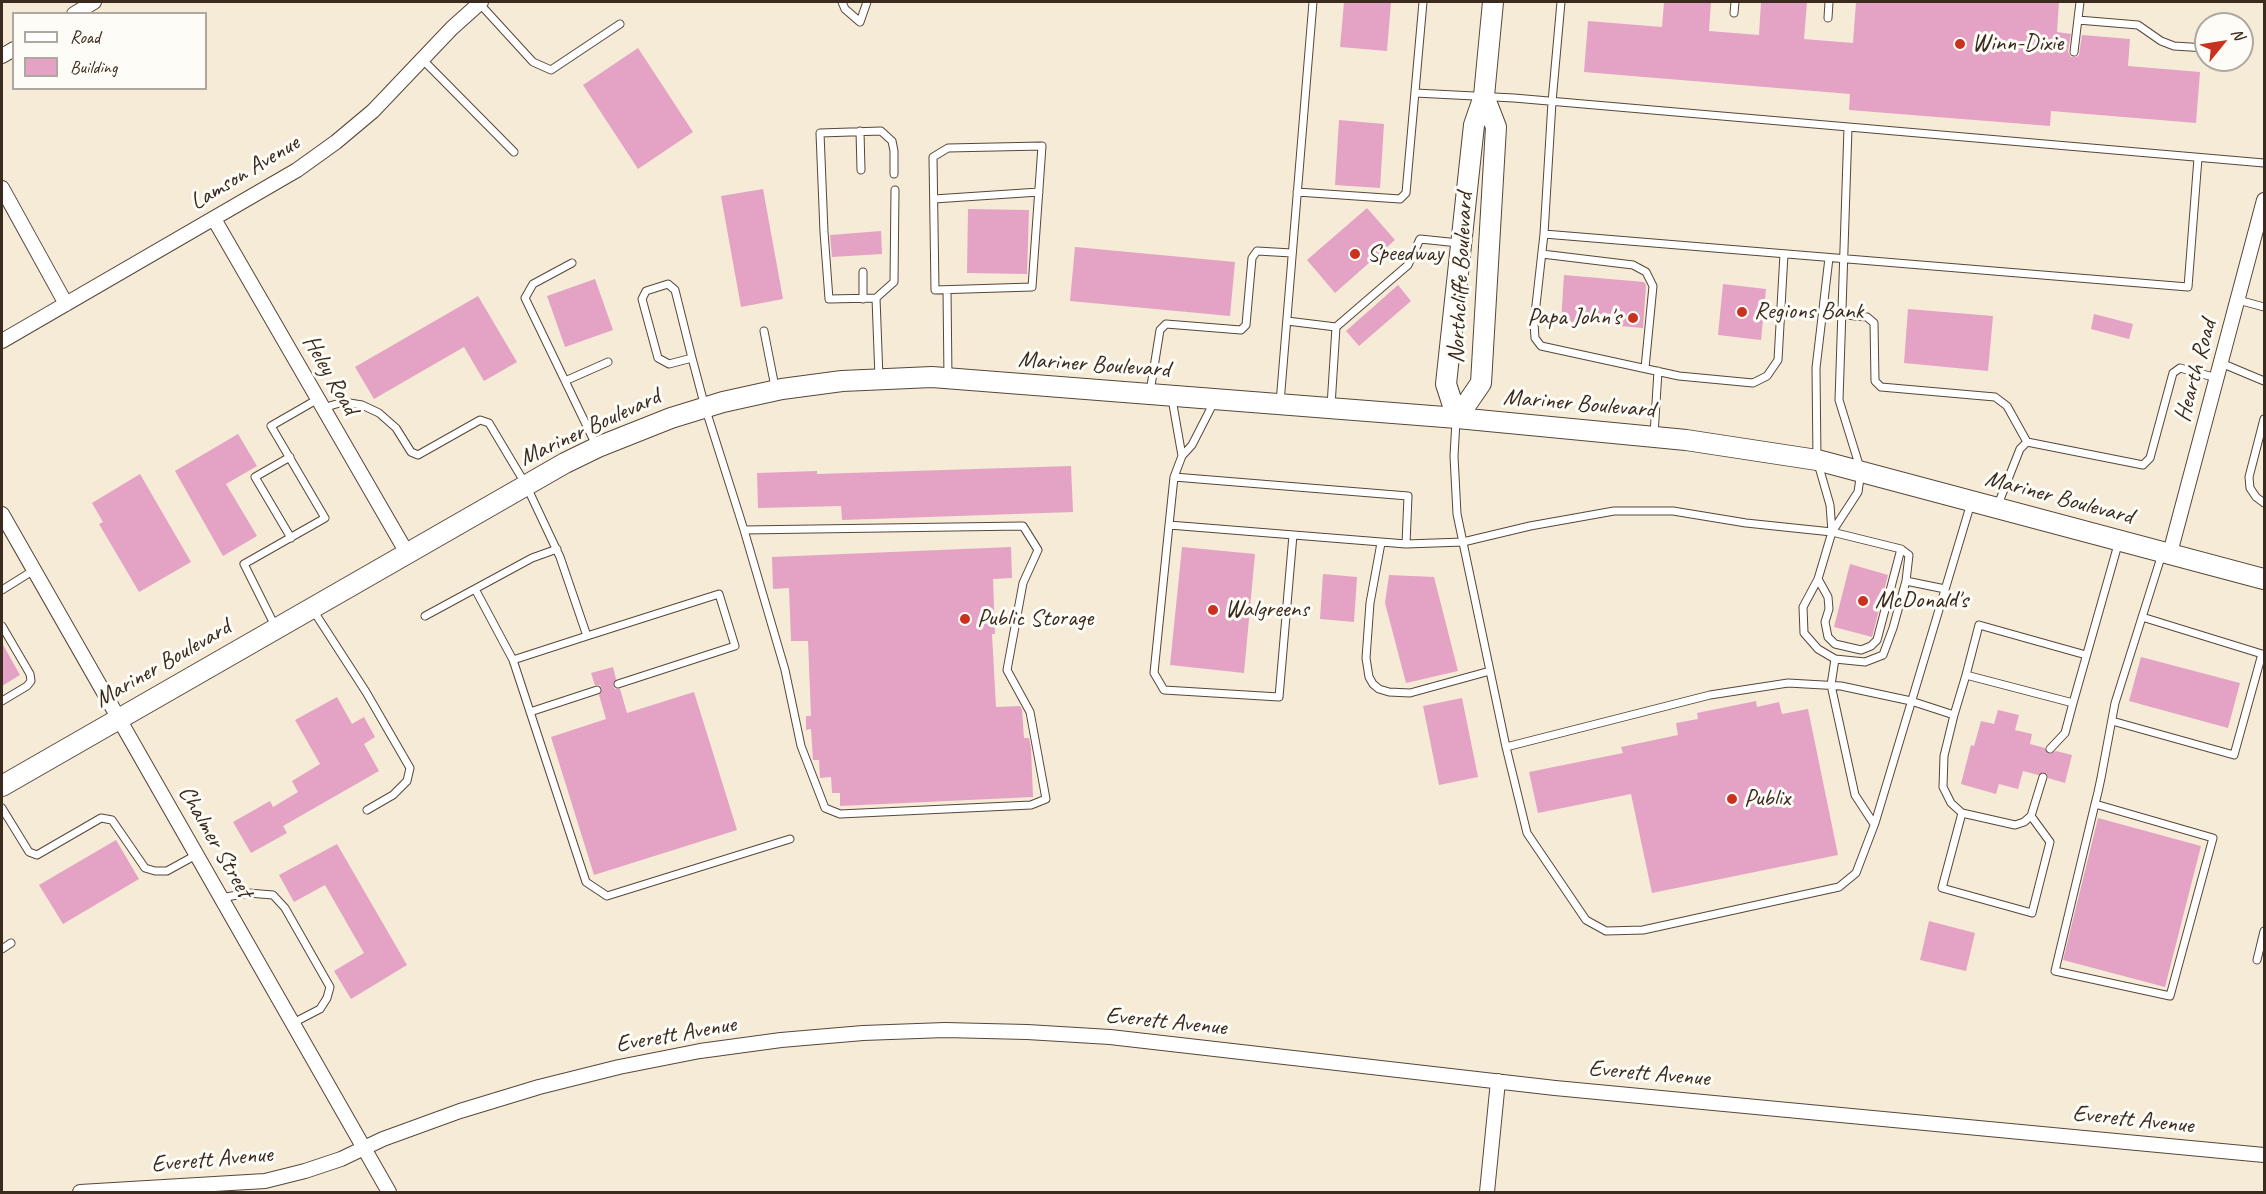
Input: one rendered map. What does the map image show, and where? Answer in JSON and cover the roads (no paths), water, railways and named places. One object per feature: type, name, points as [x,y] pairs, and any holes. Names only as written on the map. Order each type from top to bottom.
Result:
[{"type":"main road","name":"Northcliffe Boulevard","points":[[1457,418],[1446,384],[1474,125],[1484,96],[1493,2]]},
{"type":"main road","name":"Northcliffe Boulevard","points":[[1457,418],[1481,383],[1496,127],[1484,96]]},
{"type":"main road","name":"Mariner Boulevard","points":[[2,786],[526,485],[598,447],[705,407],[776,390],[842,381],[879,378],[948,379],[1457,418],[1654,437],[1817,460],[2265,579]]},
{"type":"street","points":[[77,12],[94,2]]},
{"type":"street","name":"Lamson Avenue","points":[[2,341],[297,170],[373,111],[480,2]]},
{"type":"street","points":[[2,188],[66,304]]},
{"type":"street","name":"Hearth Road","points":[[2167,553],[2262,219],[2265,200]]},
{"type":"street","name":"Heley Road","points":[[214,219],[407,554]]},
{"type":"street","name":"Chalmer Street","points":[[2,514],[389,1192]]},
{"type":"street","name":"Everett Avenue","points":[[80,1192],[265,1181],[305,1171],[460,1111],[539,1087],[619,1067],[700,1052],[758,1043],[863,1033],[969,1030],[1110,1037],[1498,1082],[2265,1155]]},
{"type":"street","points":[[1486,1192],[1498,1082]]},
{"type":"lane","points":[[480,2],[533,62],[551,70],[620,24]]},
{"type":"lane","points":[[842,2],[845,9],[860,22],[867,2]]},
{"type":"lane","points":[[1280,405],[1312,2]]},
{"type":"lane","points":[[1297,192],[1400,199],[1406,193],[1423,2]]},
{"type":"lane","points":[[1561,2],[1544,234],[1534,323],[1535,338],[1541,346],[1679,376],[1753,383],[1767,376],[1778,360],[1784,254]]},
{"type":"lane","points":[[1734,13],[1735,2]]},
{"type":"lane","points":[[1828,18],[1829,2]]},
{"type":"lane","points":[[2074,52],[2080,2]]},
{"type":"lane","points":[[2078,20],[2138,25],[2161,41],[2174,46],[2194,47]]},
{"type":"lane","points":[[423,60],[514,152]]},
{"type":"lane","points":[[1415,93],[1484,96],[2265,164]]},
{"type":"lane","points":[[1169,525],[1406,544],[1463,542],[1530,526],[1614,511],[1673,511],[1746,523],[1832,532],[1901,549],[1909,555],[1906,581],[1883,655],[1865,662],[1835,659],[1818,649],[1804,633],[1803,607],[1818,579],[1832,532],[1858,492],[1861,471],[1839,400],[1848,128]]},
{"type":"lane","points":[[860,131],[861,170]]},
{"type":"lane","points":[[894,174],[892,141],[881,131],[819,133],[829,299],[876,298],[894,282],[894,190]]},
{"type":"lane","points":[[1042,146],[1039,192],[1032,287],[935,290],[933,157],[948,148],[1042,146]]},
{"type":"lane","points":[[1544,234],[2188,287],[2198,158]]},
{"type":"lane","points":[[934,199],[1039,192]]},
{"type":"lane","points":[[1331,409],[1336,327],[1408,265],[1420,239],[1461,243]]},
{"type":"lane","points":[[1150,394],[1160,330],[1166,324],[1241,330],[1246,325],[1252,258],[1257,251],[1292,253]]},
{"type":"lane","points":[[1542,254],[1633,265],[1646,272],[1653,286],[1645,368]]},
{"type":"lane","points":[[1829,258],[1816,368],[1817,460],[1830,504],[1832,532]]},
{"type":"lane","points":[[572,263],[533,284],[525,298],[598,447]]},
{"type":"lane","points":[[863,272],[863,298]]},
{"type":"lane","points":[[692,358],[669,364],[658,358],[642,299],[646,291],[668,284],[675,290],[705,407],[785,670],[801,746],[825,808],[840,814],[1031,805],[1046,799],[1030,712],[1007,670],[1023,583],[1038,550],[1023,526],[744,530]]},
{"type":"lane","points":[[947,290],[948,379]]},
{"type":"lane","points":[[876,298],[879,378]]},
{"type":"lane","points":[[2238,300],[2265,307]]},
{"type":"lane","points":[[1823,313],[1867,318],[1874,323],[1875,381],[1881,387],[1995,397],[2007,406],[2027,442],[2143,465],[2150,458],[2173,373],[2180,368],[2217,378]]},
{"type":"lane","points":[[1287,321],[1336,327]]},
{"type":"lane","points":[[764,331],[776,390]]},
{"type":"lane","points":[[565,381],[608,362]]},
{"type":"lane","points":[[2221,363],[2265,381]]},
{"type":"lane","points":[[1654,437],[1658,371]]},
{"type":"lane","points":[[1172,396],[1182,456]]},
{"type":"lane","points":[[1215,400],[1192,445],[1182,456],[1174,477],[1154,673],[1164,690],[1279,697],[1293,535]]},
{"type":"lane","points":[[277,628],[244,564],[325,518],[271,426],[320,403],[343,402],[362,405],[379,413],[396,428],[411,453],[418,454],[480,420],[489,423],[526,485],[557,549],[587,636]]},
{"type":"lane","points":[[1457,418],[1454,456],[1457,514],[1506,747],[1527,833],[1586,920],[1606,932],[1643,930],[1839,886],[1856,873],[1874,824],[1971,501]]},
{"type":"lane","points":[[2265,419],[2249,477],[2250,488],[2256,497],[2265,503]]},
{"type":"lane","points":[[1996,507],[2020,449],[2027,442]]},
{"type":"lane","points":[[290,457],[255,477],[291,538]]},
{"type":"lane","points":[[1174,477],[1408,496],[1406,544]]},
{"type":"lane","points":[[2050,749],[2065,733],[2119,540]]},
{"type":"lane","points":[[1381,543],[1370,603],[1366,658],[1369,677],[1373,684],[1389,692],[1410,693],[1490,671]]},
{"type":"lane","points":[[425,616],[532,558],[557,549]]},
{"type":"lane","points":[[1818,579],[1828,597],[1829,609],[1825,622],[1828,637],[1835,644],[1861,650],[1871,646],[1877,640],[1901,549]]},
{"type":"lane","points":[[2095,804],[2213,838],[2170,996],[2055,971],[2095,804],[2115,703],[2142,616],[2167,553]]},
{"type":"lane","points":[[2,590],[34,570]]},
{"type":"lane","points":[[1906,581],[1945,589]]},
{"type":"lane","points":[[475,589],[513,660],[586,882],[607,896],[789,839]]},
{"type":"lane","points":[[513,660],[719,594],[735,646],[618,684]]},
{"type":"lane","points":[[311,608],[366,692],[410,768],[407,781],[393,795],[367,810]]},
{"type":"lane","points":[[2112,721],[2234,755],[2262,654],[2142,616]]},
{"type":"lane","points":[[2043,777],[2031,816],[2015,825],[1962,813],[1951,803],[1943,787],[1944,756],[1979,625],[2086,656]]},
{"type":"lane","points":[[2,626],[30,674],[31,681],[27,686],[2,701]]},
{"type":"lane","points":[[1835,659],[1830,685],[1855,795],[1874,824]]},
{"type":"lane","points":[[1966,675],[2073,703]]},
{"type":"lane","points":[[1506,747],[1710,695],[1788,683],[1830,685],[1911,701],[1954,715]]},
{"type":"lane","points":[[530,712],[597,690]]},
{"type":"lane","points":[[2,808],[29,852],[37,855],[101,819],[112,820],[145,868],[155,872],[167,871],[196,855]]},
{"type":"lane","points":[[1962,813],[1942,888],[2032,913],[2050,842],[2031,816]]},
{"type":"lane","points":[[221,898],[248,893],[273,894],[285,908],[330,987],[327,998],[320,1009],[292,1023]]},
{"type":"lane","points":[[2257,960],[2265,931]]},
{"type":"lane","points":[[2,949],[11,943]]},
{"type":"place","name":"Winn-Dixie","points":[[1960,44]]},
{"type":"place","name":"Speedway","points":[[1355,254]]},
{"type":"place","name":"Regions Bank","points":[[1742,312]]},
{"type":"place","name":"Papa John's","points":[[1633,318]]},
{"type":"place","name":"McDonald's","points":[[1863,601]]},
{"type":"place","name":"Walgreens","points":[[1213,610]]},
{"type":"place","name":"Public Storage","points":[[965,619]]},
{"type":"place","name":"Publix","points":[[1732,799]]}]
